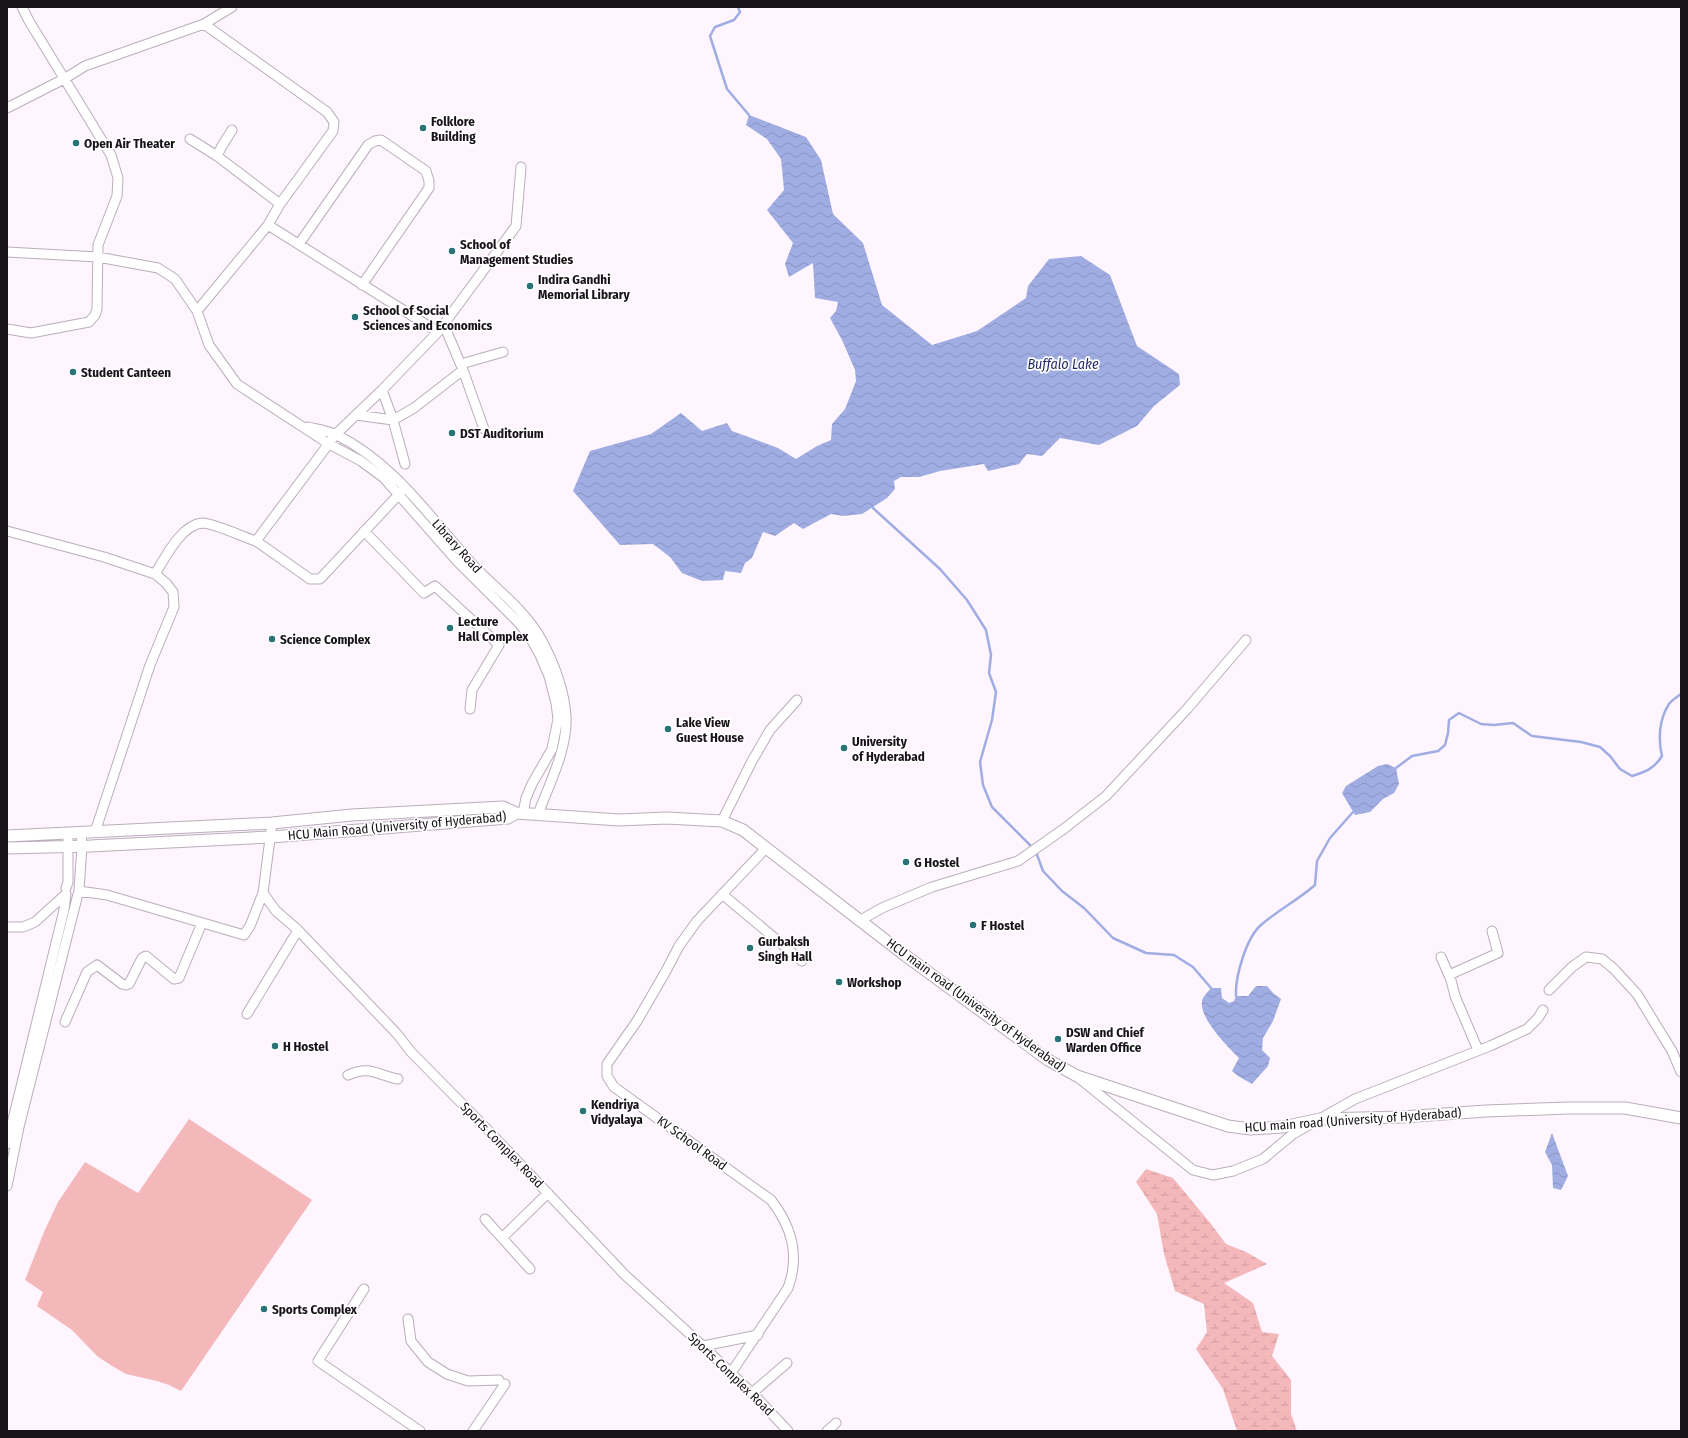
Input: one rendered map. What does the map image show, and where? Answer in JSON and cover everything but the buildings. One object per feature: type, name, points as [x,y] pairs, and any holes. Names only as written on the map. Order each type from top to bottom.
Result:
[{"type":"street","points":[[7,329],[31,333],[89,322],[95,315],[97,309],[98,245],[117,196],[118,178],[111,155],[29,21],[22,7]]},
{"type":"street","points":[[7,108],[85,66],[204,24],[232,7]]},
{"type":"street","points":[[197,311],[268,225],[280,204],[333,131],[334,122],[327,112],[204,24]]},
{"type":"street","points":[[217,156],[232,130]]},
{"type":"street","points":[[190,139],[217,156],[280,204]]},
{"type":"street","points":[[299,244],[368,145],[375,141],[381,140],[426,170],[429,188],[362,285]]},
{"type":"street","points":[[208,150],[222,146]]},
{"type":"street","points":[[256,541],[336,434],[382,390],[441,329],[516,226],[520,167]]},
{"type":"street","points":[[268,225],[362,285],[441,329],[462,367],[484,429]]},
{"type":"street","points":[[7,252],[98,257],[158,268],[176,280],[197,311],[209,344],[220,362],[237,384],[329,444],[361,461],[384,478],[452,556],[518,622],[530,637],[549,676],[556,703],[558,719],[552,750],[532,784],[519,813]]},
{"type":"street","points":[[356,415],[393,420],[414,408],[462,367],[503,352]]},
{"type":"street","points":[[382,390],[393,420],[405,464]]},
{"type":"street","points":[[302,426],[336,434]]},
{"type":"street","name":"Library Road","points":[[336,434],[386,468],[406,487],[474,566],[522,614],[540,638],[556,671],[562,692],[566,716],[566,735],[538,814]]},
{"type":"street","points":[[155,574],[181,534],[195,525],[203,523],[256,541],[310,579],[320,579],[406,487]]},
{"type":"street","points":[[7,531],[104,557],[155,574],[166,583],[173,592],[174,607],[150,666],[95,832]]},
{"type":"street","points":[[364,531],[424,592],[434,586],[499,645],[472,690],[470,709]]},
{"type":"street","points":[[859,921],[882,908],[932,886],[1018,861],[1065,828],[1106,796],[1187,709],[1246,640]]},
{"type":"street","points":[[722,821],[752,761],[770,730],[797,700]]},
{"type":"street","name":"HCU Main Road (University of Hyderabad)","points":[[7,836],[81,834],[272,823],[408,811],[503,807],[519,813]]},
{"type":"street","name":"HCU main road (University of Hyderabad)","points":[[519,813],[619,820],[667,818],[722,821],[743,830],[859,921],[1048,1060],[1077,1076],[1228,1126],[1250,1129],[1283,1127],[1320,1119],[1402,1117],[1486,1111],[1569,1108],[1625,1108],[1681,1118]]},
{"type":"street","name":"HCU Main Road (University of Hyderabad)","points":[[7,848],[69,847],[271,838],[508,818],[519,813]]},
{"type":"street","points":[[66,891],[72,897],[79,892],[107,895],[244,936],[250,926],[263,893],[272,823]]},
{"type":"street","points":[[7,1186],[15,1126],[64,910],[68,882],[68,834]]},
{"type":"street","points":[[7,1144],[15,1126],[79,892],[82,846],[81,834]]},
{"type":"street","name":"KV School Road","points":[[731,1373],[782,1299],[792,1276],[794,1250],[791,1237],[771,1200],[614,1087],[607,1076],[607,1064],[637,1021],[666,971],[678,946],[697,921],[766,848]]},
{"type":"street","points":[[7,927],[23,927],[35,922],[66,891]]},
{"type":"street","name":"Sports Complex Road","points":[[263,893],[276,911],[298,930],[398,1035],[411,1052],[548,1193],[625,1275],[703,1346],[752,1393],[788,1431]]},
{"type":"street","points":[[722,894],[802,961]]},
{"type":"street","points":[[65,1022],[87,972],[97,965],[122,984],[126,985],[142,958],[146,956],[174,979],[179,978],[202,923]]},
{"type":"street","points":[[247,1014],[298,930]]},
{"type":"street","points":[[1449,975],[1498,953],[1492,931]]},
{"type":"street","points":[[1549,990],[1572,967],[1586,956],[1602,958],[1637,994],[1672,1051],[1681,1072]]},
{"type":"street","points":[[1441,957],[1449,975],[1455,996],[1478,1050]]},
{"type":"street","points":[[1077,1076],[1193,1170],[1213,1175],[1233,1171],[1263,1158],[1293,1134],[1355,1099],[1527,1029],[1543,1010]]},
{"type":"street","points":[[348,1075],[356,1071],[366,1069],[387,1077],[398,1079]]},
{"type":"street","points":[[502,1238],[548,1193]]},
{"type":"street","points":[[485,1219],[530,1269]]},
{"type":"street","points":[[364,1289],[318,1360],[420,1431]]},
{"type":"street","points":[[408,1319],[411,1341],[428,1362],[447,1374],[468,1381],[502,1382],[473,1431]]},
{"type":"street","points":[[703,1346],[758,1335]]},
{"type":"street","points":[[752,1393],[786,1363]]},
{"type":"street","points":[[826,1431],[836,1423]]},
{"type":"green space","points":[[189,1119],[312,1200],[181,1391],[157,1381],[126,1374],[97,1356],[72,1330],[37,1306],[43,1292],[25,1280],[44,1232],[58,1202],[85,1162],[138,1193]]},
{"type":"green space","points":[[1146,1169],[1173,1178],[1226,1244],[1246,1252],[1267,1264],[1224,1283],[1253,1303],[1262,1332],[1279,1334],[1272,1356],[1291,1380],[1291,1414],[1297,1431],[1237,1431],[1223,1389],[1196,1349],[1207,1332],[1204,1304],[1175,1291],[1164,1254],[1157,1214],[1136,1182]]},
{"type":"water","name":"Buffalo Lake","points":[[749,115],[806,137],[821,160],[833,214],[863,243],[882,305],[932,345],[977,331],[1026,298],[1028,286],[1049,259],[1081,256],[1110,275],[1137,346],[1179,374],[1180,385],[1154,406],[1137,426],[1099,445],[1060,438],[1042,456],[1027,454],[1019,464],[988,471],[984,464],[940,471],[919,477],[901,477],[894,481],[895,489],[887,498],[862,514],[843,516],[831,514],[803,529],[794,523],[775,536],[763,532],[752,558],[745,563],[741,573],[725,571],[723,580],[702,581],[682,573],[670,557],[653,544],[620,545],[573,491],[590,451],[651,434],[681,413],[702,431],[727,423],[732,431],[778,448],[796,459],[817,446],[831,440],[832,424],[845,409],[856,381],[855,370],[842,340],[830,318],[836,311],[838,302],[815,298],[813,263],[789,277],[785,264],[793,243],[767,210],[784,190],[781,159],[767,139],[746,125]]},
{"type":"water","points":[[1387,764],[1396,768],[1399,784],[1394,793],[1383,799],[1370,812],[1355,815],[1342,793],[1346,786],[1378,766]]},
{"type":"water","points":[[1256,986],[1267,986],[1281,999],[1273,1021],[1263,1038],[1262,1050],[1270,1058],[1268,1066],[1252,1084],[1232,1071],[1239,1058],[1221,1039],[1209,1023],[1202,1008],[1202,1001],[1204,996],[1211,988],[1221,988],[1222,998],[1229,1003],[1234,1001],[1236,996],[1248,996]]},
{"type":"water","points":[[1552,1133],[1568,1176],[1561,1190],[1553,1188],[1552,1165],[1545,1152]]},
{"type":"waterway","points":[[738,7],[740,12],[734,20],[715,27],[710,36],[727,89],[749,115]]},
{"type":"waterway","points":[[873,508],[940,569],[967,600],[986,630],[991,655],[989,673],[996,692],[992,720],[980,762],[983,785],[992,807],[1033,848]]},
{"type":"waterway","points":[[1396,768],[1412,756],[1438,751],[1445,745],[1449,720],[1459,713],[1481,724],[1494,725],[1513,723],[1532,736],[1581,742],[1600,747],[1610,756],[1620,769],[1632,776],[1649,769],[1656,764],[1662,756],[1660,730],[1663,716],[1669,704],[1681,694]]},
{"type":"waterway","points":[[1236,996],[1237,979],[1242,958],[1256,931],[1261,925],[1315,885],[1317,861],[1330,838],[1353,812]]},
{"type":"waterway","points":[[1036,852],[1043,871],[1062,891],[1084,908],[1113,938],[1146,953],[1174,955],[1193,967],[1211,988]]},
{"type":"place","name":"Folklore Building","points":[[423,128]]},
{"type":"place","name":"Open Air Theater","points":[[76,143]]},
{"type":"place","name":"School of Management Studies","points":[[452,251]]},
{"type":"place","name":"Indira Gandhi Memorial Library","points":[[530,286]]},
{"type":"place","name":"School of Social Sciences and Economics","points":[[355,317]]},
{"type":"place","name":"Student Canteen","points":[[73,372]]},
{"type":"place","name":"DST Auditorium","points":[[452,433]]},
{"type":"place","name":"Lecture Hall Complex","points":[[450,628]]},
{"type":"place","name":"Science Complex","points":[[272,639]]},
{"type":"place","name":"Lake View Guest House","points":[[668,729]]},
{"type":"place","name":"University of Hyderabad","points":[[844,748]]},
{"type":"place","name":"G Hostel","points":[[906,862]]},
{"type":"place","name":"F Hostel","points":[[973,925]]},
{"type":"place","name":"Gurbaksh Singh Hall","points":[[750,948]]},
{"type":"place","name":"Workshop","points":[[839,982]]},
{"type":"place","name":"DSW and Chief Warden Office","points":[[1058,1039]]},
{"type":"place","name":"H Hostel","points":[[275,1046]]},
{"type":"place","name":"Kendriya Vidyalaya","points":[[583,1111]]},
{"type":"place","name":"Sports Complex","points":[[264,1309]]}]
